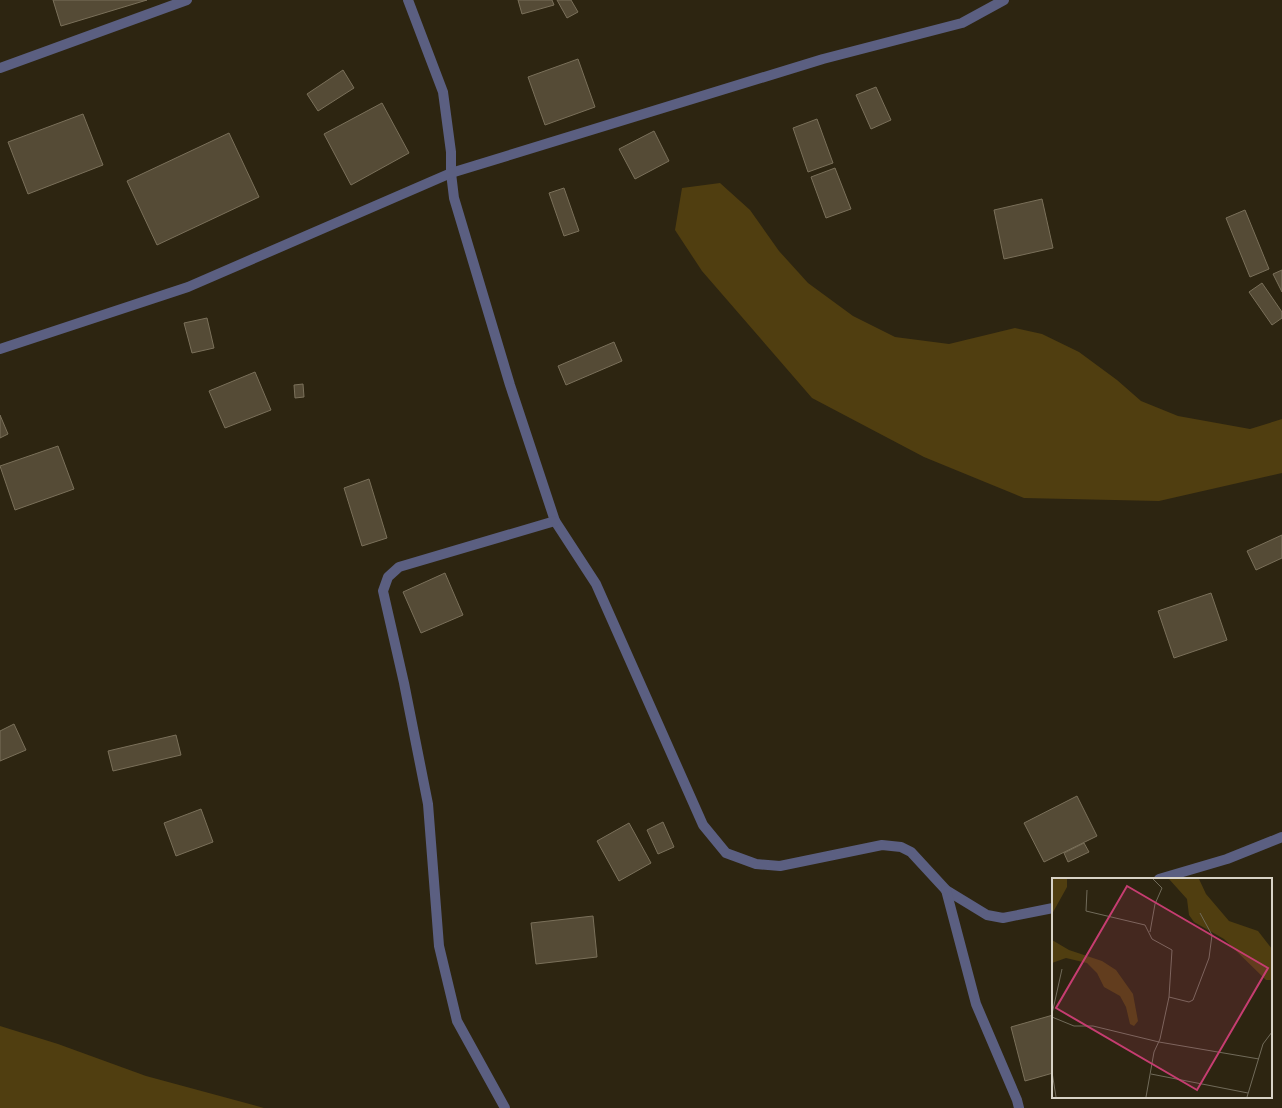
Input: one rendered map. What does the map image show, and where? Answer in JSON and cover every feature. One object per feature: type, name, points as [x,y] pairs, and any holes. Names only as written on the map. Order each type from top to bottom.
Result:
[{"type":"street","points":[[0,68],[187,0]]},
{"type":"street","points":[[408,0],[443,92],[451,152],[451,174],[454,198],[510,385],[555,521],[596,584],[703,825],[726,854],[756,864],[780,866],[882,845],[901,847],[911,852],[946,890],[987,915],[1003,918],[1052,908]]},
{"type":"street","points":[[0,349],[188,287],[451,174],[823,60],[962,23],[1004,0]]},
{"type":"street","points":[[505,1108],[457,1021],[438,946],[428,804],[404,683],[383,592],[388,577],[399,567],[555,521]]},
{"type":"street","points":[[1162,878],[1227,858],[1282,837]]},
{"type":"street","points":[[946,890],[976,1004],[1017,1100],[1019,1108]]},
{"type":"shaded area","points":[[720,183],[750,210],[779,251],[808,283],[853,316],[895,337],[949,344],[1015,328],[1042,334],[1079,352],[1117,380],[1141,401],[1178,416],[1250,429],[1282,419],[1282,473],[1159,501],[1024,498],[924,457],[812,398],[702,271],[675,230],[682,188]]},
{"type":"shaded area","points":[[0,1026],[58,1044],[146,1076],[264,1108],[0,1108]]},
{"type":"building","points":[[53,0],[147,0],[61,26]]},
{"type":"building","points":[[518,0],[552,0],[554,5],[522,14]]},
{"type":"building","points":[[557,0],[571,0],[578,12],[567,18]]},
{"type":"building","points":[[578,59],[595,107],[545,125],[528,77]]},
{"type":"building","points":[[343,70],[354,88],[318,111],[307,94]]},
{"type":"building","points":[[876,87],[891,120],[871,129],[856,95]]},
{"type":"building","points":[[382,103],[409,153],[351,185],[324,134]]},
{"type":"building","points":[[83,114],[103,165],[28,194],[8,142]]},
{"type":"building","points":[[817,119],[833,163],[808,172],[793,128]]},
{"type":"building","points":[[654,131],[669,161],[635,179],[619,149]]},
{"type":"building","points":[[229,133],[259,197],[157,245],[127,181]]},
{"type":"building","points":[[835,168],[851,209],[826,218],[811,177]]},
{"type":"building","points":[[564,188],[579,231],[564,236],[549,193]]},
{"type":"building","points":[[1042,199],[1053,248],[1004,259],[994,210]]},
{"type":"building","points":[[1245,210],[1269,269],[1250,277],[1226,218]]},
{"type":"building","points":[[1282,270],[1282,292],[1273,274]]},
{"type":"building","points":[[1262,283],[1282,312],[1282,318],[1272,325],[1249,292]]},
{"type":"building","points":[[207,318],[214,348],[192,353],[184,323]]},
{"type":"building","points":[[614,342],[622,361],[566,385],[558,366]]},
{"type":"building","points":[[255,372],[271,410],[225,428],[209,391]]},
{"type":"building","points":[[303,384],[304,397],[295,398],[294,385]]},
{"type":"building","points":[[0,415],[8,434],[0,438]]},
{"type":"building","points":[[58,446],[74,489],[15,510],[0,466]]},
{"type":"building","points":[[369,479],[387,538],[362,546],[344,488]]},
{"type":"building","points":[[1282,535],[1282,558],[1256,570],[1247,551]]},
{"type":"building","points":[[445,573],[463,615],[421,633],[403,592]]},
{"type":"building","points":[[1211,593],[1227,640],[1174,658],[1158,611]]},
{"type":"building","points":[[14,724],[26,750],[0,761],[0,731]]},
{"type":"building","points":[[176,735],[181,755],[113,771],[108,751]]},
{"type":"building","points":[[1077,796],[1097,836],[1044,862],[1024,823]]},
{"type":"building","points":[[201,809],[213,842],[176,856],[164,823]]},
{"type":"building","points":[[663,822],[674,847],[658,854],[647,830]]},
{"type":"building","points":[[629,823],[651,863],[619,881],[597,841]]},
{"type":"building","points":[[1084,843],[1089,852],[1068,862],[1064,853]]},
{"type":"building","points":[[593,916],[597,957],[536,964],[531,923]]},
{"type":"building","points":[[1052,1015],[1052,1073],[1025,1081],[1011,1027]]}]
